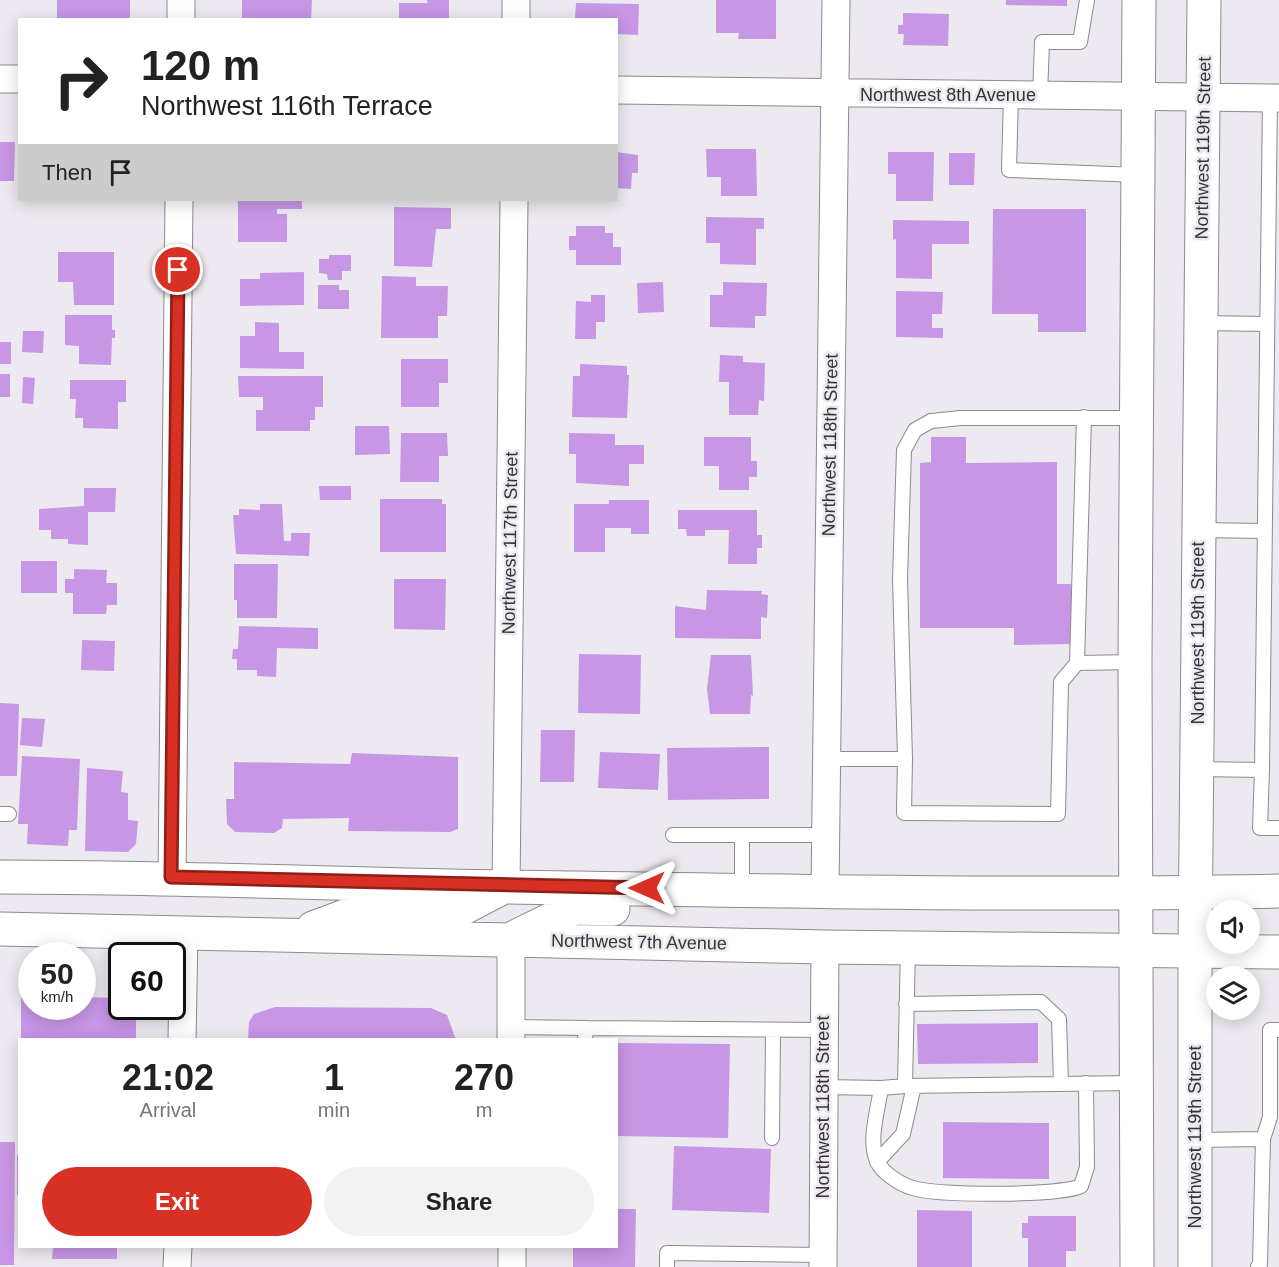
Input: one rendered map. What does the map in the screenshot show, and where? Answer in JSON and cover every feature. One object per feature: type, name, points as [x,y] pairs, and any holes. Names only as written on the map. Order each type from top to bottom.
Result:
[{"type":"main road","points":[[1137,1267],[1135,662],[1139,0]]},
{"type":"main road","name":"Northwest 119th Street","points":[[1195,1267],[1195,951],[1204,0]]},
{"type":"main road","points":[[0,877],[171,877],[506,887],[1135,893],[1279,891]]},
{"type":"main road","points":[[295,935],[359,911],[458,911],[506,887]]},
{"type":"main road","points":[[512,939],[574,908],[701,910],[742,889]]},
{"type":"main road","name":"Northwest 7th Avenue","points":[[0,929],[908,948],[1279,952]]},
{"type":"street","points":[[180,18],[181,0]]},
{"type":"street","points":[[516,0],[516,18]]},
{"type":"street","name":"Northwest 118th Street","points":[[825,890],[836,0]]},
{"type":"street","points":[[0,79],[18,79]]},
{"type":"street","name":"Northwest 8th Avenue","points":[[618,90],[1274,98]]},
{"type":"street","points":[[171,877],[179,201]]},
{"type":"street","name":"Northwest 117th Street","points":[[506,887],[514,201]]},
{"type":"street","points":[[182,1038],[184,932]]},
{"type":"street","points":[[511,1033],[512,939]]},
{"type":"street","name":"Northwest 118th Street","points":[[823,1261],[825,946]]},
{"type":"street","points":[[177,1267],[178,1248]]},
{"type":"street","points":[[512,1248],[512,1267]]},
{"type":"lane","points":[[1040,95],[1042,42],[1080,42],[1087,0]]},
{"type":"lane","points":[[1011,95],[1009,170],[1138,175]]},
{"type":"lane","points":[[1274,98],[1274,170],[1267,324],[1260,828],[1279,828]]},
{"type":"lane","points":[[1201,323],[1267,324]]},
{"type":"lane","points":[[1084,417],[1077,663],[1061,682],[1058,814],[904,813],[905,759],[900,579],[904,450],[915,430],[931,421],[961,418],[1084,417],[1137,418]]},
{"type":"lane","points":[[1199,530],[1264,531]]},
{"type":"lane","points":[[1077,663],[1135,662]]},
{"type":"lane","points":[[826,759],[905,759]]},
{"type":"lane","points":[[1197,769],[1262,770]]},
{"type":"lane","points":[[673,835],[825,835]]},
{"type":"lane","points":[[742,835],[742,889]]},
{"type":"lane","points":[[877,1162],[903,1134],[910,1086],[906,1004],[908,948]]},
{"type":"lane","points":[[906,1004],[1041,1002],[1059,1019],[1061,1084]]},
{"type":"lane","points":[[772,1138],[773,1030]]},
{"type":"lane","points":[[511,1033],[823,1030]]},
{"type":"lane","points":[[1258,1267],[1260,1264],[1263,1139],[1274,1116],[1270,1030],[1279,1030]]},
{"type":"lane","points":[[881,1088],[874,1136],[877,1162],[891,1177],[912,1188],[1035,1193],[1071,1191],[1081,1186],[1087,1167],[1086,1083]]},
{"type":"lane","points":[[823,1087],[1135,1083]]},
{"type":"lane","points":[[1195,1140],[1263,1139]]},
{"type":"lane","points":[[667,1267],[667,1253],[754,1261],[823,1261]]},
{"type":"building","points":[[57,0],[130,0],[130,18],[57,18]]},
{"type":"building","points":[[242,0],[312,0],[311,18],[242,18]]},
{"type":"building","points":[[427,0],[449,0],[449,18],[399,18],[399,3],[428,3]]},
{"type":"building","points":[[716,0],[776,0],[776,39],[738,39],[739,33],[716,33]]},
{"type":"building","points":[[1006,0],[1067,0],[1067,6],[1006,5]]},
{"type":"building","points":[[576,3],[639,4],[638,35],[618,34],[618,18],[575,18]]},
{"type":"building","points":[[903,13],[949,14],[948,46],[903,45],[904,34],[898,34],[898,25],[903,25]]},
{"type":"building","points":[[0,142],[15,142],[14,181],[0,181]]},
{"type":"building","points":[[706,149],[756,149],[757,196],[721,196],[721,177],[707,177]]},
{"type":"building","points":[[618,152],[638,155],[638,173],[632,173],[631,189],[618,188]]},
{"type":"building","points":[[888,152],[934,152],[933,201],[896,201],[896,174],[888,174]]},
{"type":"building","points":[[949,153],[975,153],[974,185],[949,185]]},
{"type":"building","points":[[238,201],[302,201],[302,209],[277,209],[277,214],[287,214],[287,242],[238,242]]},
{"type":"building","points":[[394,207],[451,208],[451,229],[436,229],[432,267],[394,266]]},
{"type":"building","points":[[993,209],[1086,209],[1086,332],[1038,332],[1038,314],[992,314]]},
{"type":"building","points":[[706,217],[764,218],[764,229],[756,229],[756,265],[720,264],[720,243],[706,243]]},
{"type":"building","points":[[893,220],[969,221],[969,244],[932,244],[932,279],[896,278],[896,239],[893,240]]},
{"type":"building","points":[[576,226],[605,226],[605,233],[613,233],[613,247],[621,247],[621,265],[576,265],[576,250],[569,250],[569,236],[576,236]]},
{"type":"building","points":[[58,252],[114,252],[114,305],[74,305],[73,282],[58,282]]},
{"type":"building","points":[[329,255],[351,255],[351,271],[342,271],[342,280],[328,280],[327,274],[319,273],[319,259],[329,259]]},
{"type":"building","points":[[304,272],[304,305],[240,306],[240,279],[260,279],[260,273]]},
{"type":"building","points":[[382,276],[416,277],[416,286],[448,286],[447,316],[438,316],[438,338],[381,338]]},
{"type":"building","points":[[663,282],[664,312],[638,313],[637,283]]},
{"type":"building","points":[[723,282],[767,283],[766,316],[755,316],[755,328],[710,327],[710,295],[723,295]]},
{"type":"building","points":[[318,285],[339,285],[339,290],[349,290],[349,309],[318,309]]},
{"type":"building","points":[[896,291],[943,292],[942,314],[932,314],[932,328],[943,328],[943,338],[896,337]]},
{"type":"building","points":[[591,295],[605,295],[605,322],[596,322],[596,339],[575,339],[576,301],[591,302]]},
{"type":"building","points":[[65,315],[112,315],[112,330],[115,330],[115,338],[112,338],[111,365],[79,364],[79,346],[65,345]]},
{"type":"building","points":[[255,322],[279,323],[279,352],[304,352],[304,369],[240,368],[240,336],[255,336]]},
{"type":"building","points":[[23,331],[44,331],[43,353],[22,352]]},
{"type":"building","points":[[0,342],[11,342],[11,364],[0,364]]},
{"type":"building","points":[[720,355],[743,356],[743,362],[765,363],[764,401],[759,400],[758,415],[729,415],[729,382],[719,382]]},
{"type":"building","points":[[401,359],[448,359],[448,383],[439,383],[439,407],[401,407]]},
{"type":"building","points":[[580,364],[627,366],[627,375],[629,375],[627,418],[572,417],[573,376],[580,376]]},
{"type":"building","points":[[0,374],[10,374],[10,397],[0,397]]},
{"type":"building","points":[[238,376],[323,376],[323,407],[315,407],[315,420],[310,420],[310,431],[256,431],[256,410],[263,410],[263,397],[239,397]]},
{"type":"building","points":[[23,377],[35,378],[33,404],[22,403]]},
{"type":"building","points":[[70,380],[126,380],[126,402],[118,402],[118,429],[83,428],[83,418],[75,418],[76,399],[70,399]]},
{"type":"building","points":[[355,426],[389,426],[390,454],[355,455]]},
{"type":"building","points":[[401,433],[447,433],[448,456],[439,456],[439,482],[400,482]]},
{"type":"building","points":[[569,433],[615,434],[615,445],[644,445],[644,464],[629,464],[629,486],[576,483],[576,454],[569,454]]},
{"type":"building","points":[[704,437],[751,437],[751,461],[757,461],[757,477],[749,477],[749,490],[719,490],[719,466],[704,466]]},
{"type":"building","points":[[931,437],[966,437],[966,463],[1057,462],[1057,584],[1071,584],[1072,644],[1014,645],[1014,628],[920,628],[920,463],[931,462]]},
{"type":"building","points":[[319,486],[351,486],[351,500],[320,500]]},
{"type":"building","points":[[84,488],[116,488],[115,512],[88,512],[88,545],[68,544],[68,539],[51,539],[51,530],[39,530],[39,509],[84,506]]},
{"type":"building","points":[[380,499],[442,499],[442,504],[446,504],[446,552],[380,552]]},
{"type":"building","points":[[609,500],[649,500],[649,534],[631,534],[631,528],[605,528],[605,552],[574,552],[574,504],[609,504]]},
{"type":"building","points":[[260,504],[282,504],[284,541],[291,541],[291,533],[310,533],[309,556],[236,554],[233,515],[239,515],[239,509],[260,510]]},
{"type":"building","points":[[678,510],[757,510],[757,535],[762,535],[762,548],[757,548],[757,564],[728,564],[729,530],[705,530],[705,536],[687,536],[686,529],[678,529]]},
{"type":"building","points":[[21,561],[57,561],[57,593],[21,593]]},
{"type":"building","points":[[234,564],[278,564],[277,618],[237,618],[237,600],[234,600]]},
{"type":"building","points":[[74,569],[107,570],[106,583],[117,583],[117,605],[107,605],[106,614],[73,614],[73,593],[65,593],[65,579],[74,579]]},
{"type":"building","points":[[394,579],[446,579],[445,630],[394,629]]},
{"type":"building","points":[[707,590],[762,591],[761,594],[768,595],[767,618],[761,617],[761,639],[675,638],[675,606],[706,610]]},
{"type":"building","points":[[239,626],[318,628],[318,649],[277,648],[276,677],[257,676],[257,670],[237,670],[237,659],[232,659],[233,649],[238,649]]},
{"type":"building","points":[[82,640],[115,641],[114,671],[81,670]]},
{"type":"building","points":[[579,654],[641,655],[640,714],[578,713]]},
{"type":"building","points":[[711,655],[751,655],[753,696],[751,695],[750,714],[710,714],[707,689]]},
{"type":"building","points":[[0,703],[19,704],[17,776],[0,776]]},
{"type":"building","points":[[22,718],[45,719],[42,747],[20,745]]},
{"type":"building","points":[[541,730],[575,730],[574,782],[540,782]]},
{"type":"building","points":[[769,747],[769,799],[668,800],[667,748]]},
{"type":"building","points":[[600,752],[660,754],[658,790],[598,788]]},
{"type":"building","points":[[352,753],[458,757],[458,829],[450,832],[348,831],[349,818],[283,819],[282,828],[274,833],[235,832],[227,824],[226,799],[234,799],[234,762],[350,764]]},
{"type":"building","points":[[22,756],[80,759],[77,830],[69,830],[68,846],[27,844],[28,824],[18,824]]},
{"type":"building","points":[[87,768],[123,771],[121,792],[128,793],[128,820],[138,821],[136,844],[128,852],[85,851]]},
{"type":"building","points":[[96,997],[108,998],[108,1020],[136,1020],[136,1038],[21,1038],[21,1020],[96,1020]]},
{"type":"building","points":[[275,1007],[431,1008],[447,1015],[455,1038],[248,1038],[249,1022],[254,1014]]},
{"type":"building","points":[[1038,1023],[1038,1063],[918,1064],[917,1024]]},
{"type":"building","points":[[618,1043],[730,1044],[728,1138],[618,1136]]},
{"type":"building","points":[[943,1122],[1049,1123],[1049,1179],[943,1178]]},
{"type":"building","points":[[0,1142],[15,1142],[14,1265],[0,1265]]},
{"type":"building","points":[[674,1146],[771,1149],[769,1213],[672,1210]]},
{"type":"building","points":[[17,1155],[18,1155],[18,1195]]},
{"type":"building","points":[[618,1209],[636,1209],[635,1267],[573,1267],[573,1248],[618,1248]]},
{"type":"building","points":[[917,1210],[972,1211],[972,1267],[917,1267]]},
{"type":"building","points":[[1028,1216],[1076,1216],[1076,1251],[1066,1251],[1066,1267],[1028,1267],[1028,1238],[1022,1238],[1022,1223],[1028,1223]]},
{"type":"building","points":[[53,1248],[117,1248],[117,1259],[52,1259]]},
{"type":"route","points":[[178,270],[171,877],[506,887],[647,888]]}]
